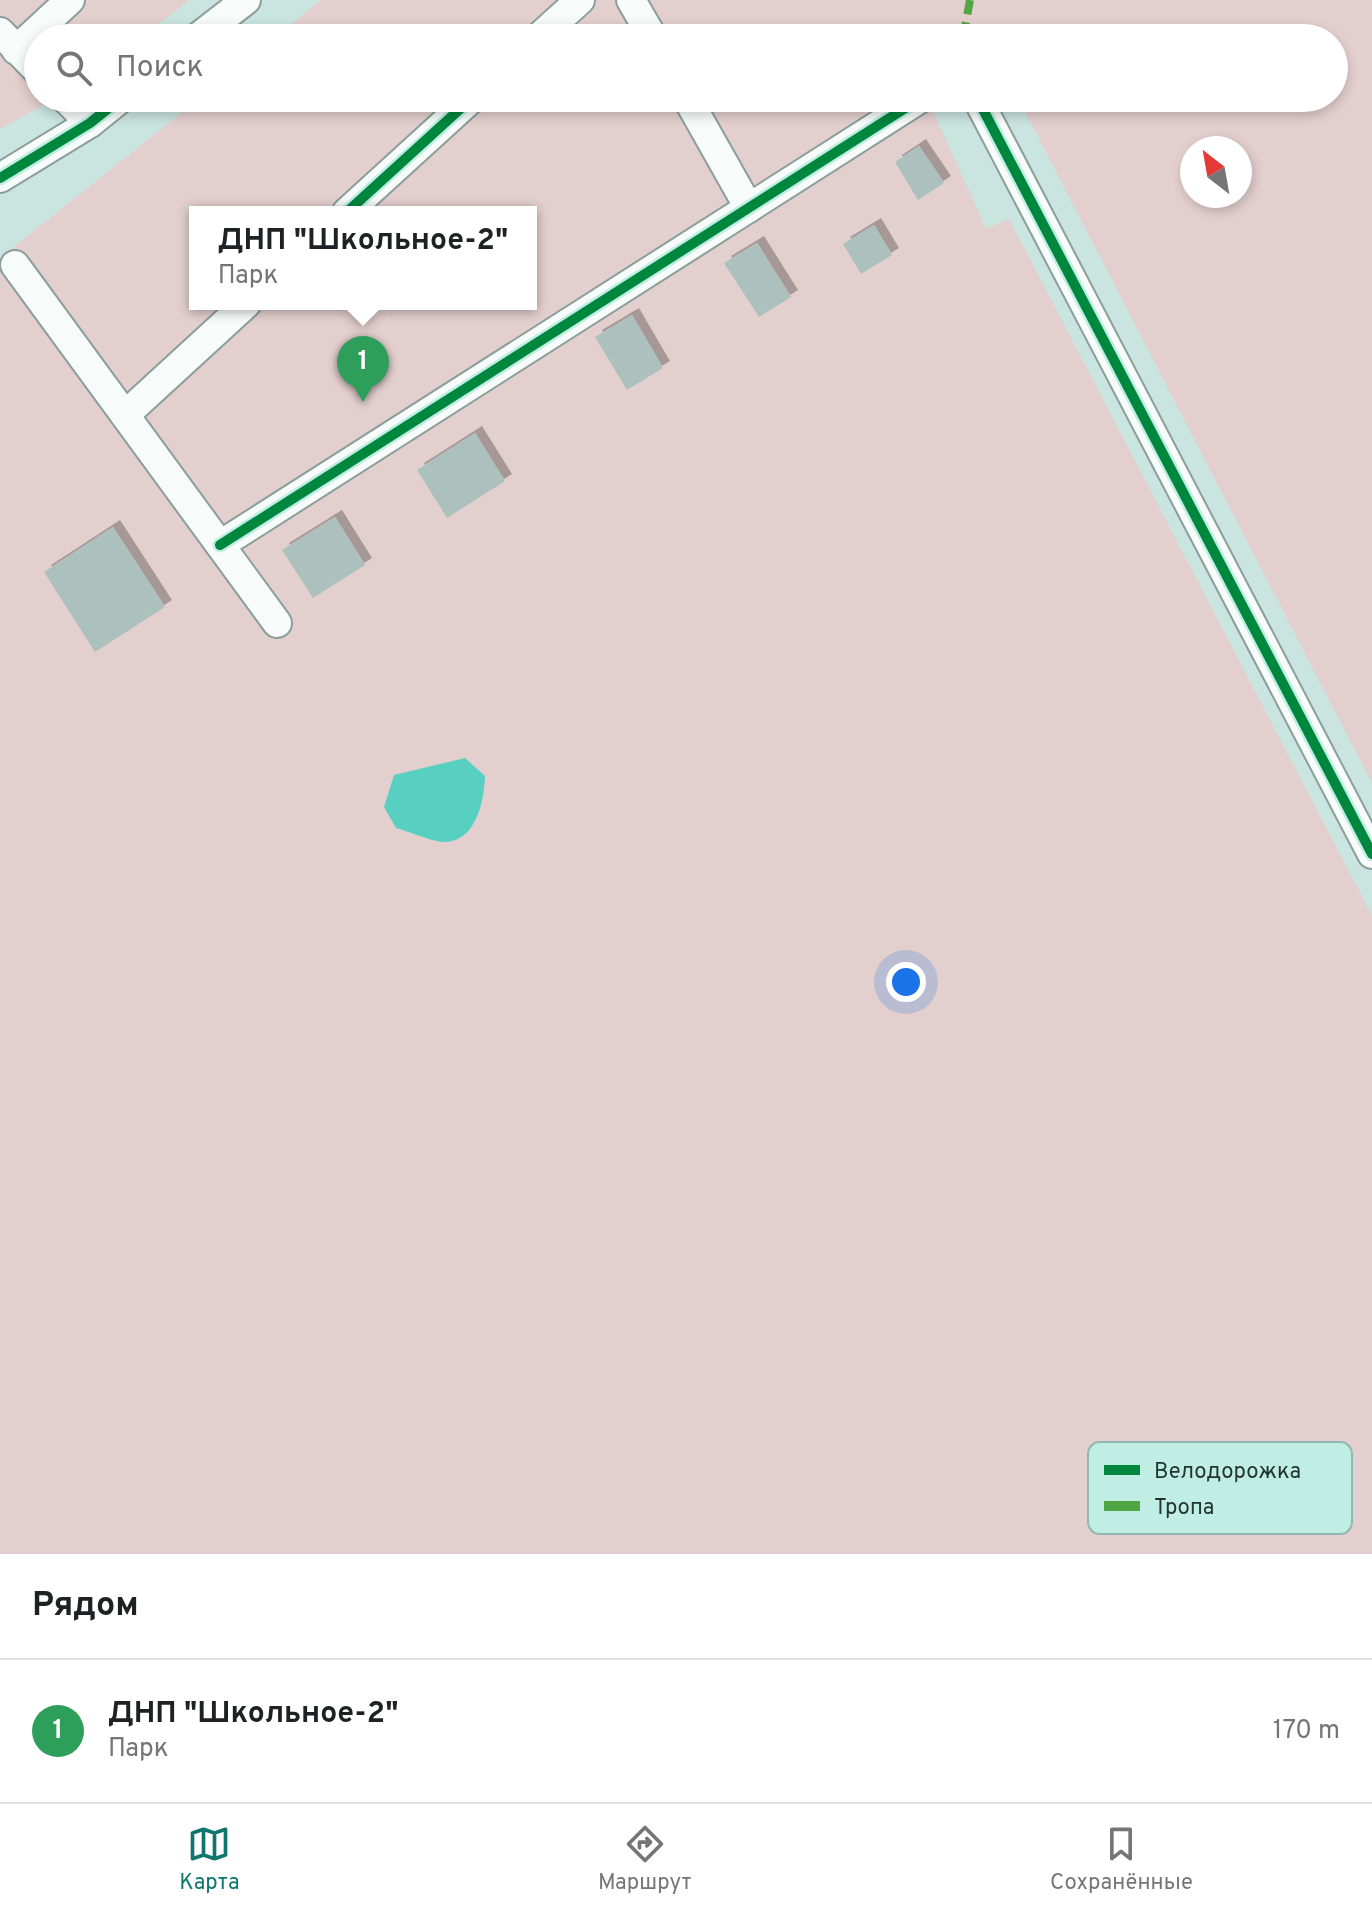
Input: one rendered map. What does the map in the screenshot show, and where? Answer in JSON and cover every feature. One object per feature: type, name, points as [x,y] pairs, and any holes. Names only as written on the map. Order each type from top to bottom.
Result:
[{"type":"street","points":[[34,24],[70,0]]},
{"type":"street","points":[[215,24],[246,0]]},
{"type":"street","points":[[553,24],[580,0]]},
{"type":"street","points":[[631,0],[645,24]]},
{"type":"street","points":[[8,41],[24,57]]},
{"type":"street","points":[[79,112],[90,123]]},
{"type":"street","points":[[0,178],[104,112]]},
{"type":"street","points":[[354,206],[457,112]]},
{"type":"street","points":[[695,112],[749,208]]},
{"type":"street","points":[[220,545],[899,112]]},
{"type":"street","points":[[984,112],[1372,854]]},
{"type":"street","points":[[15,265],[277,623]]},
{"type":"street","points":[[125,415],[239,310]]},
{"type":"shaded area","points":[[0,0],[189,0],[159,24],[24,24],[24,112],[31,112],[0,129]]},
{"type":"shaded area","points":[[321,0],[1372,0],[1372,783],[1025,112],[1348,112],[1348,24],[291,24]]},
{"type":"shaded area","points":[[182,112],[933,112],[986,229],[1009,219],[1372,916],[1372,1554],[0,1554],[0,258]]},
{"type":"water","points":[[465,758],[485,776],[483,796],[472,827],[457,840],[446,842],[396,828],[384,807],[394,775]]},
{"type":"building","points":[[919,146],[944,183],[918,200],[895,162]]},
{"type":"building","points":[[874,225],[892,255],[861,274],[843,244]]},
{"type":"building","points":[[757,243],[791,297],[759,317],[724,263]]},
{"type":"building","points":[[632,315],[663,368],[627,390],[595,337]]},
{"type":"building","points":[[475,433],[505,481],[447,518],[417,470]]},
{"type":"building","points":[[335,517],[365,565],[313,598],[282,550]]},
{"type":"building","points":[[113,527],[165,607],[95,652],[44,572]]},
{"type":"marked path","points":[[966,24],[970,0]]},
{"type":"cycle path","points":[[0,178],[104,112]]},
{"type":"cycle path","points":[[354,206],[457,112]]},
{"type":"cycle path","points":[[220,545],[899,112]]},
{"type":"cycle path","points":[[984,112],[1372,854]]},
{"type":"place","name":"ДНП \"Школьное-2\"","points":[[363,402]]}]
